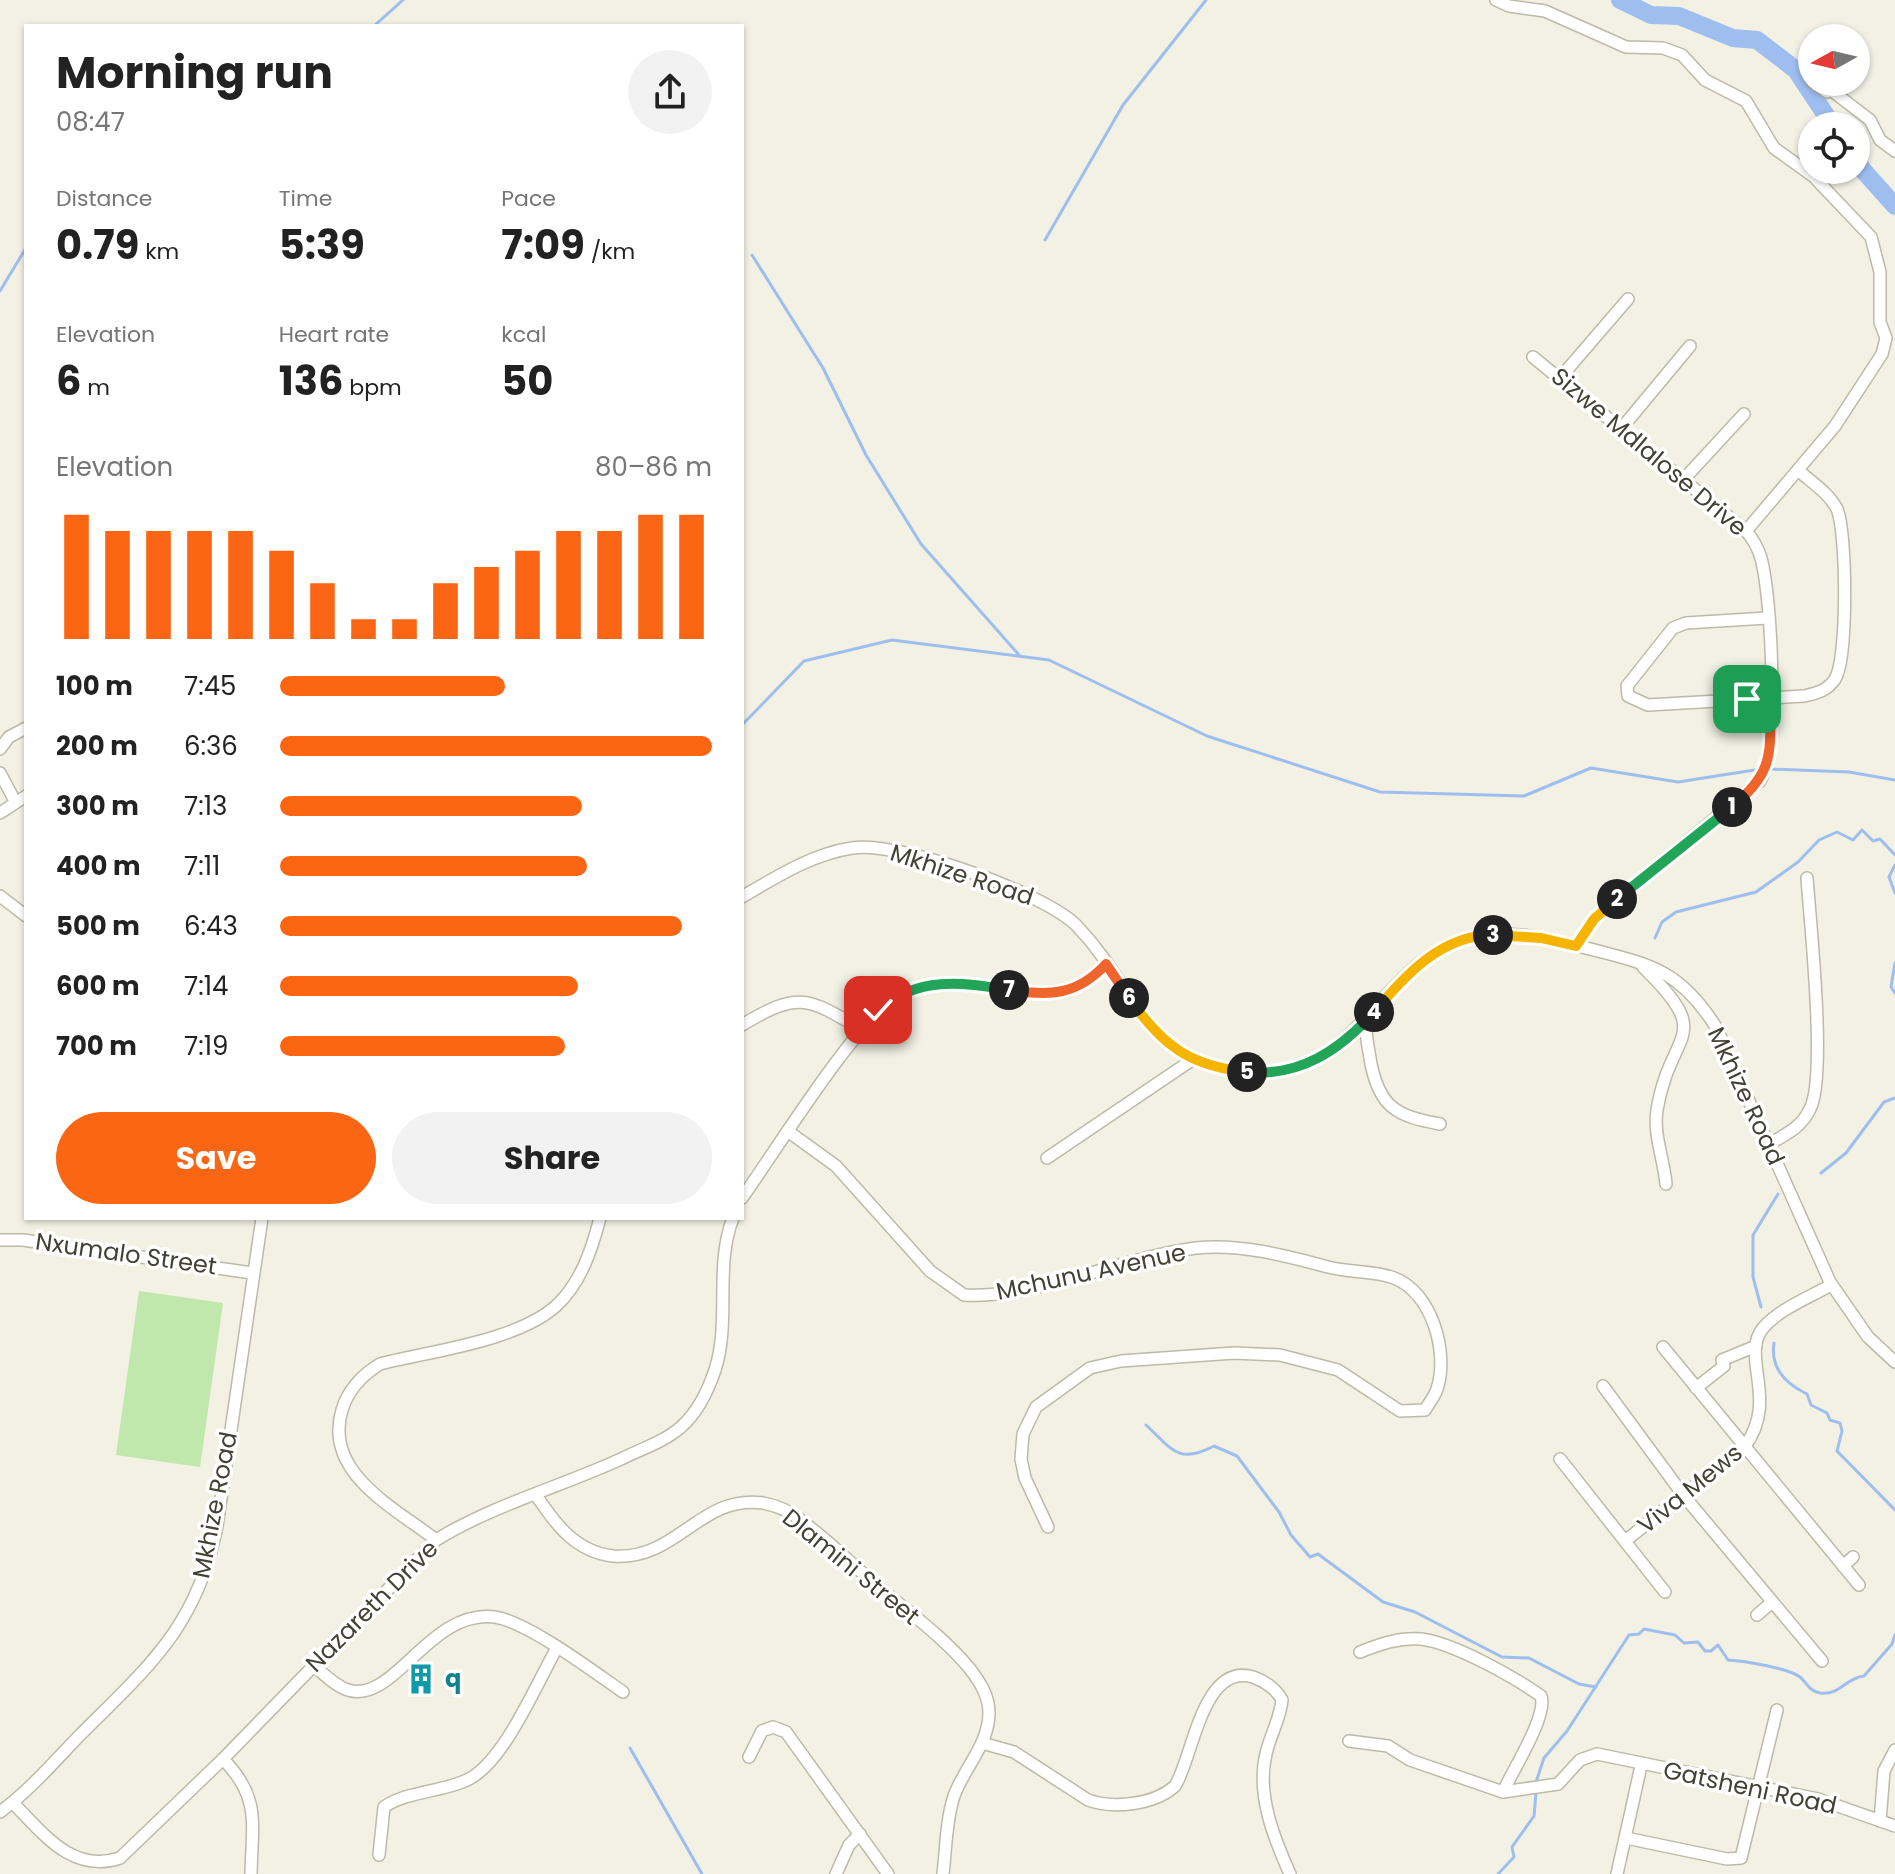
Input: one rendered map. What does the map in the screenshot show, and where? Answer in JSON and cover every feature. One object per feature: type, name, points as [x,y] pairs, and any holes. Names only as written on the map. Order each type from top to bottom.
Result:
[{"type":"street","points":[[1496,0],[1509,6],[1545,11],[1626,47],[1663,48],[1682,55],[1699,76],[1746,101],[1774,148],[1813,176],[1868,232],[1878,261],[1880,314],[1885,344],[1867,383],[1835,426],[1746,531]]},
{"type":"street","points":[[1838,96],[1870,120],[1880,140],[1895,151]]},
{"type":"street","points":[[1560,378],[1628,299]]},
{"type":"street","points":[[1621,429],[1690,346]]},
{"type":"street","name":"Sizwe Mdlalose Drive","points":[[1533,357],[1746,531],[1761,559],[1767,618],[1771,698],[1768,763],[1760,781],[1594,919],[1576,946]]},
{"type":"street","points":[[1684,479],[1744,414]]},
{"type":"street","points":[[1767,618],[1686,623],[1673,628],[1630,680],[1626,692],[1635,702],[1648,705],[1771,698],[1822,692],[1836,677],[1844,653],[1838,511],[1824,492],[1798,470]]},
{"type":"street","points":[[0,749],[9,737],[24,729]]},
{"type":"street","points":[[0,773],[20,798],[0,813]]},
{"type":"street","name":"Mkhize Road","points":[[744,896],[805,862],[854,847],[890,849],[1026,893],[1051,906],[1078,927],[1149,1027],[1192,1060],[1224,1070],[1278,1073],[1305,1065],[1332,1051],[1366,1021],[1421,962],[1465,939],[1516,936],[1576,946],[1639,962],[1669,975],[1691,991],[1704,1007],[1730,1054],[1831,1285],[1868,1337],[1895,1362]]},
{"type":"street","points":[[1769,1144],[1794,1129],[1814,1100],[1816,925],[1807,878]]},
{"type":"street","points":[[0,896],[24,914]]},
{"type":"street","points":[[1639,962],[1671,994],[1685,1022],[1656,1113],[1666,1184]]},
{"type":"street","points":[[744,1195],[862,1030],[882,1007],[915,988],[955,982],[1054,995],[1080,985],[1106,964]]},
{"type":"street","points":[[744,1024],[785,1002],[799,1000],[832,1012],[862,1030]]},
{"type":"street","points":[[1366,1021],[1376,1084],[1386,1104],[1407,1116],[1440,1124]]},
{"type":"street","points":[[1047,1158],[1192,1060]]},
{"type":"street","name":"Mchunu Avenue","points":[[789,1132],[836,1166],[930,1271],[964,1295],[1000,1293],[1195,1248],[1238,1248],[1348,1272],[1394,1278],[1418,1294],[1434,1325],[1438,1347],[1437,1388],[1425,1410],[1400,1411],[1338,1370],[1280,1355],[1234,1353],[1121,1361],[1090,1368],[1036,1407],[1023,1434],[1021,1459],[1025,1478],[1048,1527]]},
{"type":"street","name":"Mkhize Road","points":[[0,1812],[13,1803],[151,1664],[191,1610],[209,1563],[217,1526],[262,1220]]},
{"type":"street","points":[[436,1540],[369,1488],[346,1462],[338,1423],[348,1396],[368,1372],[380,1364],[506,1332],[555,1307],[579,1275],[599,1220]]},
{"type":"street","name":"Nazareth Drive","points":[[13,1803],[65,1854],[85,1861],[112,1861],[130,1852],[436,1540],[461,1525],[656,1443],[682,1426],[700,1405],[718,1356],[722,1258],[732,1220]]},
{"type":"street","name":"Nxumalo Street","points":[[0,1240],[23,1240],[252,1273]]},
{"type":"street","points":[[1696,1388],[1724,1366],[1722,1360],[1729,1354],[1756,1346],[1766,1324],[1831,1285]]},
{"type":"street","name":"Viva Mews","points":[[1625,1541],[1745,1446],[1754,1434],[1761,1410],[1756,1346]]},
{"type":"street","points":[[1663,1347],[1859,1585]]},
{"type":"street","points":[[1603,1386],[1684,1496],[1822,1661]]},
{"type":"street","name":"Viva Mews","points":[[1560,1459],[1665,1592]]},
{"type":"street","name":"Dlamini Street","points":[[536,1495],[552,1519],[577,1543],[589,1550],[625,1557],[650,1553],[710,1513],[739,1504],[765,1503],[791,1513],[969,1667],[983,1687],[988,1704],[982,1743],[952,1800],[943,1874]]},
{"type":"street","points":[[1843,1566],[1853,1557]]},
{"type":"street","points":[[1757,1615],[1771,1603]]},
{"type":"street","points":[[313,1665],[345,1690],[371,1690],[445,1628],[460,1620],[481,1616],[513,1623],[623,1692]]},
{"type":"street","points":[[1349,1741],[1395,1748],[1410,1760],[1503,1792],[1544,1705],[1541,1696],[1456,1651],[1424,1639],[1393,1641],[1360,1652]]},
{"type":"street","points":[[379,1855],[383,1810],[388,1803],[462,1782],[480,1772],[497,1752],[557,1648]]},
{"type":"street","points":[[982,1743],[1014,1752],[1088,1800],[1102,1805],[1129,1804],[1175,1786],[1214,1689],[1232,1679],[1255,1678],[1272,1687],[1282,1700],[1274,1738],[1265,1755],[1263,1779],[1271,1832],[1290,1874]]},
{"type":"street","points":[[1626,1838],[1727,1859],[1741,1858],[1777,1710]]},
{"type":"street","points":[[749,1757],[762,1731],[773,1727],[786,1732],[888,1874]]},
{"type":"street","points":[[1880,1821],[1884,1771],[1895,1750]]},
{"type":"street","name":"Gatsheni Road","points":[[1503,1792],[1558,1784],[1580,1760],[1604,1755],[1641,1766],[1818,1799],[1895,1826]]},
{"type":"street","points":[[223,1759],[240,1776],[249,1793],[251,1874]]},
{"type":"street","points":[[1617,1874],[1641,1766]]},
{"type":"street","points":[[836,1874],[849,1845],[860,1834]]},
{"type":"green space","points":[[139,1291],[223,1303],[200,1467],[116,1455]]},
{"type":"waterway","points":[[376,24],[403,0]]},
{"type":"waterway","points":[[1045,240],[1123,105],[1206,0]]},
{"type":"waterway","points":[[1620,0],[1651,15],[1679,16],[1733,38],[1757,40],[1796,70],[1824,112]]},
{"type":"waterway","points":[[1870,178],[1895,206]]},
{"type":"waterway","points":[[0,291],[24,251]]},
{"type":"waterway","points":[[752,255],[823,368],[866,455],[921,544],[1020,656]]},
{"type":"waterway","points":[[744,723],[804,661],[892,640],[1049,660],[1207,736],[1380,792],[1524,796],[1591,768],[1678,782],[1761,769]]},
{"type":"waterway","points":[[1769,769],[1849,772],[1895,780]]},
{"type":"waterway","points":[[1655,938],[1662,922],[1676,912],[1756,892],[1798,862],[1819,840],[1837,832],[1853,840],[1862,830],[1873,841],[1880,839],[1895,855]]},
{"type":"waterway","points":[[1895,865],[1889,877],[1895,893]]},
{"type":"waterway","points":[[1895,963],[1891,987],[1895,993]]},
{"type":"waterway","points":[[1821,1173],[1846,1153],[1884,1102],[1895,1098]]},
{"type":"waterway","points":[[1761,1307],[1753,1277],[1753,1235],[1778,1194]]},
{"type":"waterway","points":[[1774,1343],[1775,1361],[1781,1374],[1807,1394],[1811,1405],[1827,1413],[1830,1420],[1840,1423],[1842,1431],[1837,1451],[1895,1510]]},
{"type":"waterway","points":[[1146,1425],[1176,1452],[1192,1454],[1214,1446],[1237,1456],[1279,1512],[1291,1535],[1310,1557],[1318,1554],[1383,1602],[1415,1612],[1502,1657],[1529,1658],[1579,1684],[1596,1687]]},
{"type":"waterway","points":[[1536,1782],[1544,1758],[1567,1731],[1629,1635],[1639,1634],[1644,1629],[1675,1635],[1684,1643],[1698,1642],[1705,1651],[1711,1651],[1718,1645],[1728,1660],[1786,1671],[1800,1677],[1820,1693],[1833,1692],[1864,1676],[1892,1644],[1895,1635]]},
{"type":"waterway","points":[[630,1748],[702,1874]]},
{"type":"waterway","points":[[1498,1874],[1514,1857],[1512,1847],[1534,1816],[1536,1793]]},
{"type":"place","name":"q","points":[[421,1679]]},
{"type":"route","points":[[878,1010],[915,988],[939,982],[1054,995],[1080,985],[1106,964],[1149,1027],[1192,1060],[1224,1070],[1253,1073],[1278,1073],[1305,1065],[1332,1051],[1359,1029],[1421,962],[1439,950],[1483,935],[1541,938],[1576,946],[1594,919],[1760,781],[1768,763],[1771,698],[1747,699]]}]
